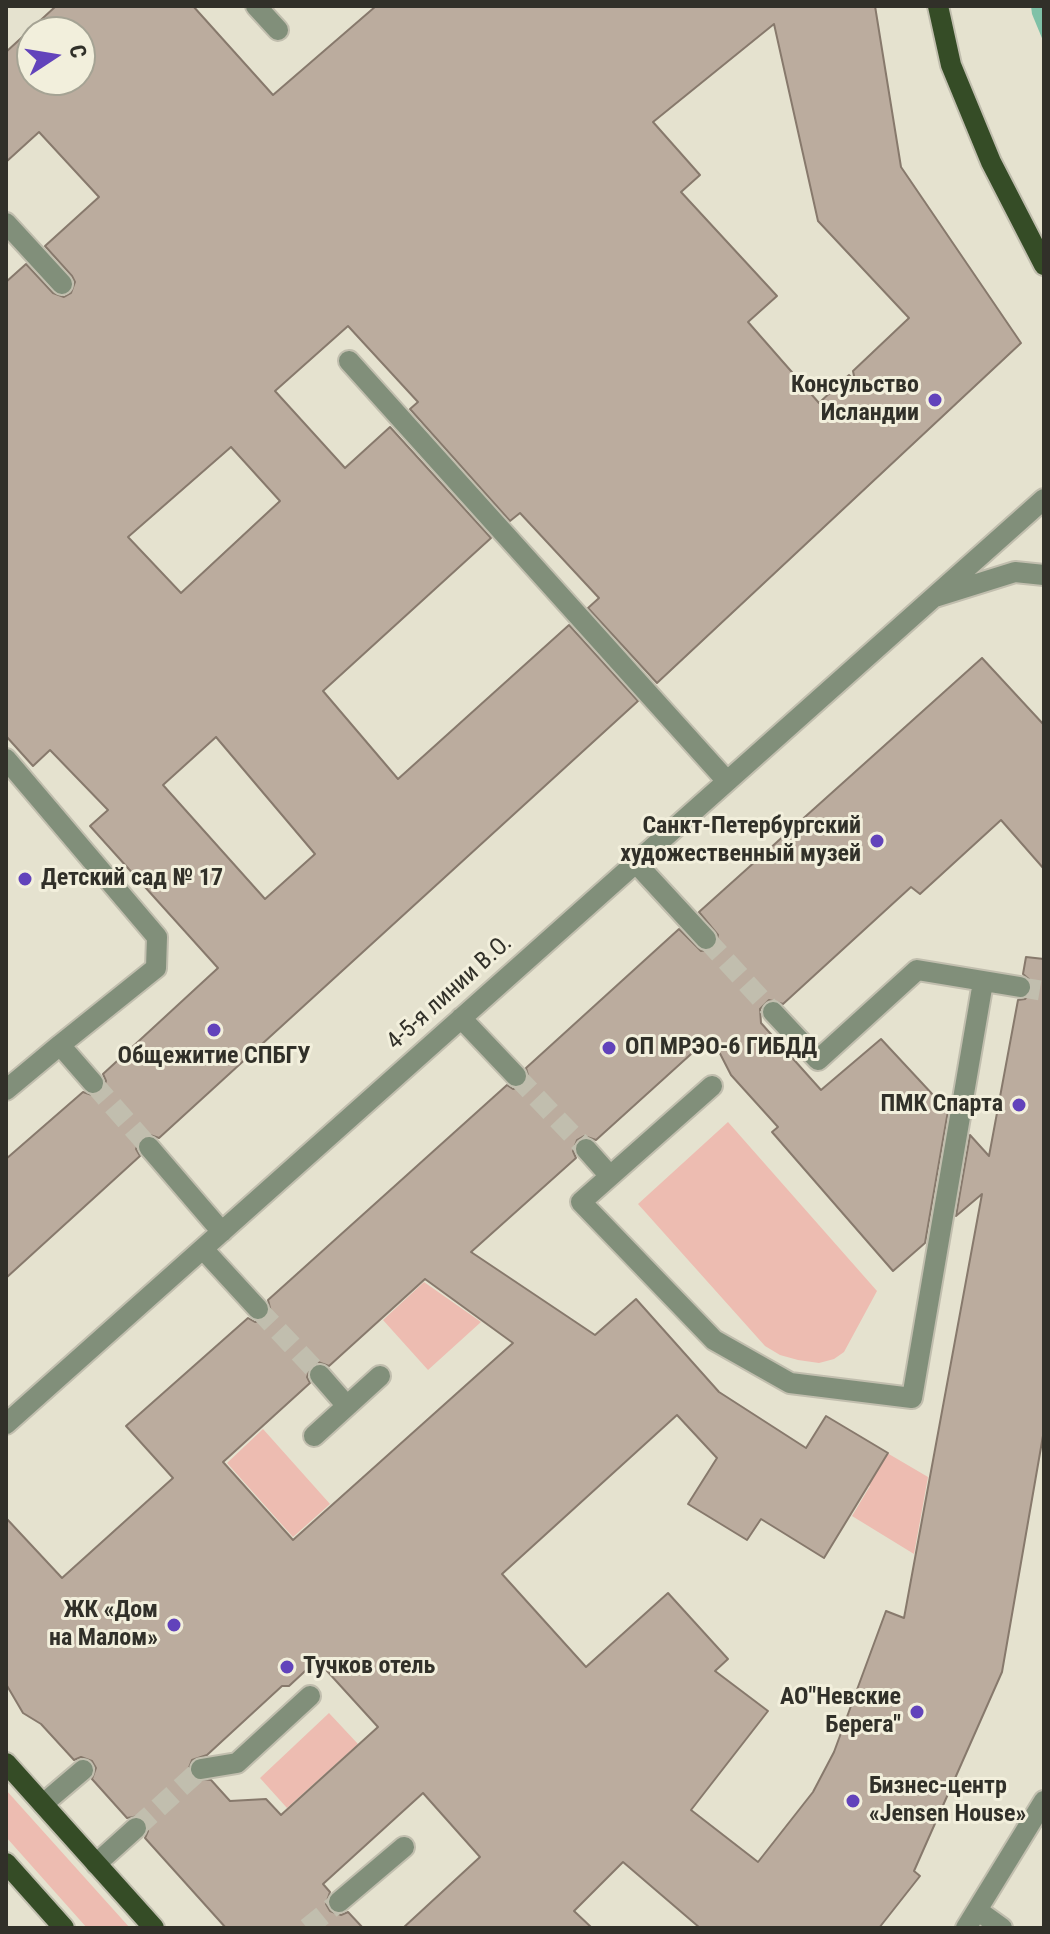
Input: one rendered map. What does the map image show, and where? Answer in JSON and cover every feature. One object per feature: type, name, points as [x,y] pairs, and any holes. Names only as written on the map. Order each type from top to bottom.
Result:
[{"type":"main road","points":[[938,6],[951,65],[991,162],[1044,265]]},
{"type":"main road","points":[[6,1763],[154,1928]]},
{"type":"main road","points":[[6,1863],[64,1928]]},
{"type":"street","points":[[256,6],[278,30]]},
{"type":"street","points":[[6,223],[62,284]]},
{"type":"street","points":[[349,361],[726,780]]},
{"type":"street","name":"4-5-я линии В.О.","points":[[6,1424],[1044,499]]},
{"type":"street","name":"4-5-я линии В.О.","points":[[928,600],[1015,572],[1044,575]]},
{"type":"street","points":[[6,759],[157,937],[156,968],[6,1090]]},
{"type":"street","points":[[635,862],[706,939]]},
{"type":"street","points":[[773,1012],[818,1060],[917,970],[1020,987]]},
{"type":"street","points":[[712,1086],[581,1202],[714,1340],[790,1383],[912,1398],[983,982]]},
{"type":"street","points":[[461,1018],[516,1076]]},
{"type":"street","points":[[60,1045],[93,1083]]},
{"type":"street","points":[[149,1147],[222,1232]]},
{"type":"street","points":[[586,1149],[610,1176]]},
{"type":"street","points":[[203,1249],[258,1309]]},
{"type":"street","points":[[320,1375],[347,1406]]},
{"type":"street","points":[[314,1436],[380,1376]]},
{"type":"street","points":[[201,1769],[237,1763],[310,1696]]},
{"type":"street","points":[[43,1804],[83,1770]]},
{"type":"street","points":[[1002,1928],[972,1919],[1044,1801]]},
{"type":"street","points":[[96,1864],[136,1828]]},
{"type":"street","points":[[339,1902],[404,1847]]},
{"type":"shaded area","points":[[1031,6],[1044,6],[1044,43],[1032,14]]},
{"type":"shaded area","points":[[728,1122],[877,1291],[844,1352],[834,1359],[819,1363],[798,1360],[780,1355],[765,1346],[638,1204]]},
{"type":"shaded area","points":[[424,1282],[481,1322],[428,1370],[383,1320]]},
{"type":"shaded area","points":[[263,1429],[330,1504],[293,1537],[227,1463]]},
{"type":"shaded area","points":[[882,1450],[928,1477],[914,1554],[852,1516],[870,1486],[864,1481]]},
{"type":"shaded area","points":[[329,1713],[358,1744],[287,1808],[260,1778]]},
{"type":"shaded area","points":[[6,1790],[130,1928],[87,1928],[6,1837]]},
{"type":"building","points":[[56,6],[193,6],[273,95],[376,6],[875,6],[901,167],[1021,343],[657,683],[588,608],[599,598],[520,513],[510,521],[410,409],[418,402],[348,326],[275,391],[345,468],[390,427],[491,538],[323,691],[398,779],[569,625],[638,701],[159,1138],[147,1134],[140,1138],[136,1149],[140,1156],[6,1278],[6,1159],[83,1092],[95,1096],[102,1092],[106,1081],[103,1074],[218,968],[90,826],[108,810],[50,750],[33,766],[6,736],[6,282],[26,264],[53,293],[64,297],[71,293],[75,282],[72,276],[45,246],[99,197],[39,132],[6,162],[6,52],[16,43],[16,96],[96,96],[96,16],[45,16]],"holes":[[[774,24],[818,221],[909,318],[853,371],[855,381],[849,375],[819,403],[748,322],[777,296],[681,192],[700,175],[653,122]],[[231,447],[280,501],[181,593],[128,537]],[[216,737],[315,854],[265,899],[163,785]]]},
{"type":"building","points":[[982,658],[1044,725],[1044,869],[1001,820],[920,894],[911,887],[783,1004],[769,1000],[760,1009],[761,1023],[821,1090],[881,1039],[948,1111],[925,1243],[893,1271],[772,1132],[778,1127],[731,1075],[711,1036],[596,1140],[584,1136],[577,1140],[573,1151],[576,1158],[471,1252],[595,1335],[636,1299],[719,1392],[806,1448],[826,1416],[888,1453],[824,1558],[761,1519],[747,1540],[688,1504],[717,1458],[677,1415],[502,1574],[586,1667],[668,1593],[728,1659],[715,1671],[768,1711],[691,1810],[758,1862],[813,1792],[834,1752],[886,1611],[904,1618],[982,1194],[956,1216],[970,1135],[989,1156],[1018,1000],[1025,999],[1033,990],[1032,982],[1023,974],[1026,957],[1044,959],[1044,1430],[1002,1672],[914,1871],[920,1876],[879,1928],[700,1928],[623,1862],[574,1911],[592,1928],[403,1928],[480,1857],[423,1793],[323,1884],[330,1892],[326,1904],[330,1911],[341,1915],[348,1912],[363,1928],[226,1928],[145,1838],[148,1831],[146,1820],[139,1816],[127,1818],[92,1779],[96,1768],[92,1761],[81,1757],[74,1760],[41,1724],[23,1713],[6,1684],[6,1518],[62,1578],[173,1478],[126,1426],[248,1318],[255,1322],[266,1319],[271,1312],[268,1300],[507,1085],[513,1089],[524,1086],[529,1079],[526,1068],[679,929],[701,951],[714,949],[718,935],[699,912]],"holes":[[[425,1279],[513,1343],[293,1540],[223,1462],[310,1383],[307,1377],[311,1366],[318,1362],[329,1366]],[[317,1660],[378,1727],[281,1815],[266,1799],[230,1801],[211,1780],[192,1778],[188,1770],[192,1760],[207,1755],[282,1686],[289,1686]]]},
{"type":"tunnel","points":[[706,939],[773,1012]]},
{"type":"tunnel","points":[[1020,987],[1044,991]]},
{"type":"tunnel","points":[[516,1076],[586,1149]]},
{"type":"tunnel","points":[[93,1083],[149,1147]]},
{"type":"tunnel","points":[[258,1309],[320,1375]]},
{"type":"tunnel","points":[[136,1828],[201,1769]]},
{"type":"tunnel","points":[[307,1928],[339,1902]]},
{"type":"place","name":"Консульство Исландии","points":[[935,400]]},
{"type":"place","name":"Санкт-Петербургский художественный музей","points":[[877,841]]},
{"type":"place","name":"Детский сад № 17","points":[[25,879]]},
{"type":"place","name":"Общежитие СПБГУ","points":[[214,1030]]},
{"type":"place","name":"ОП МРЭО-6 ГИБДД","points":[[609,1048]]},
{"type":"place","name":"ПМК Спарта","points":[[1019,1105]]},
{"type":"place","name":"ЖК «Дом на Малом»","points":[[174,1625]]},
{"type":"place","name":"Тучков отель","points":[[287,1667]]},
{"type":"place","name":"АО\"Невские Берега\"","points":[[917,1712]]},
{"type":"place","name":"Бизнес-центр «Jensen House»","points":[[853,1801]]}]
